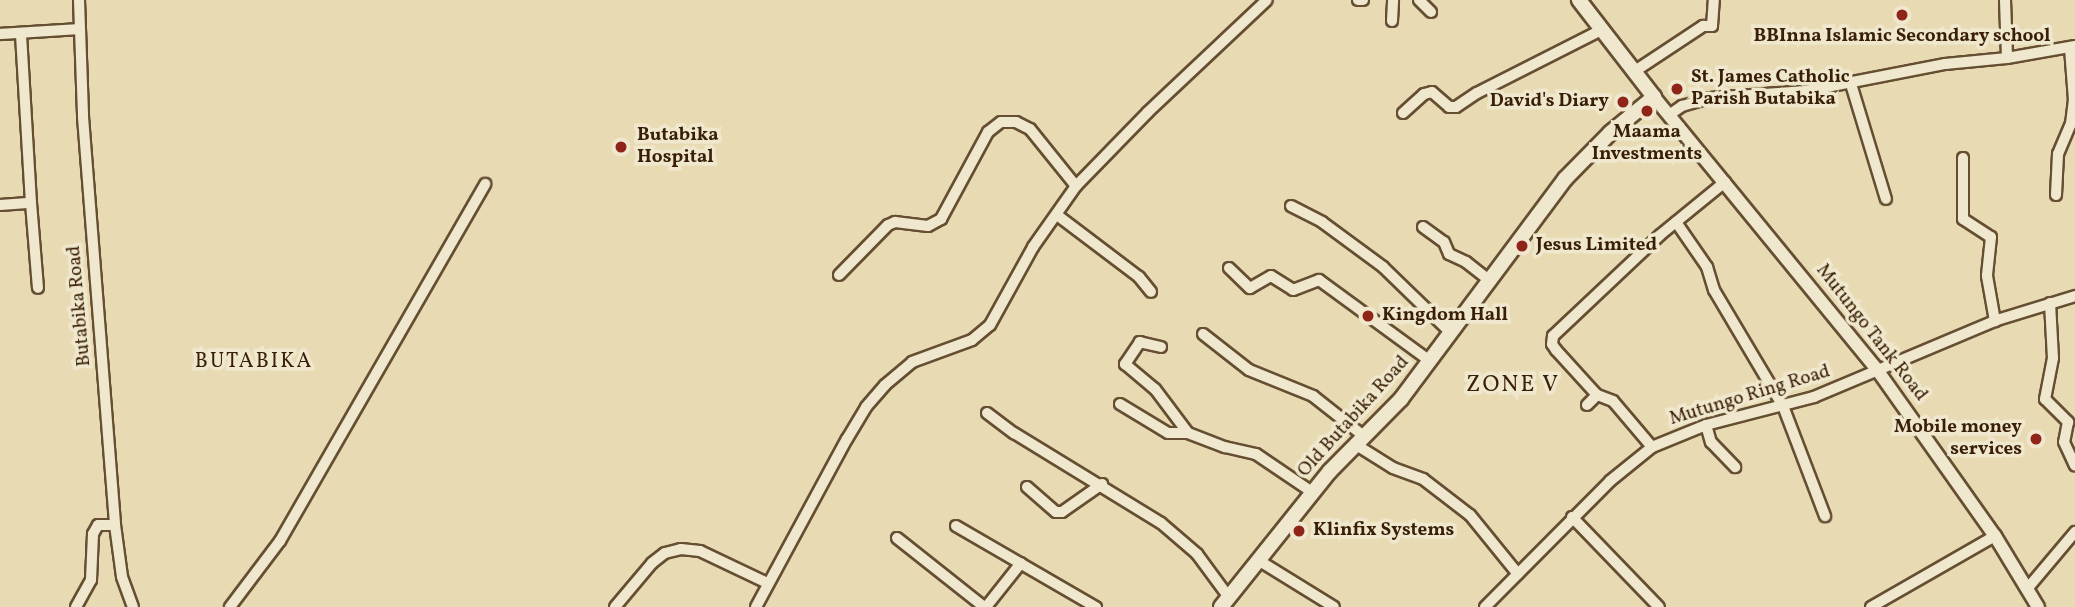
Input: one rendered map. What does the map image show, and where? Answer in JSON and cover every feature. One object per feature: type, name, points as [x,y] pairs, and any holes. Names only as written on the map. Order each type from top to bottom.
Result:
[{"type":"main road","points":[[1579,0],[1654,97]]},
{"type":"main road","name":"Old Butabika Road","points":[[1225,602],[1312,492],[1401,399],[1577,166],[1654,97]]},
{"type":"street","name":"Butabika Road","points":[[79,0],[115,525],[122,577],[133,607]]},
{"type":"street","points":[[756,607],[866,407],[898,372],[912,362],[972,340],[990,326],[1033,247],[1076,186],[1148,112],[1267,0]]},
{"type":"street","points":[[1392,20],[1393,0]]},
{"type":"street","points":[[1419,0],[1431,12]]},
{"type":"street","points":[[1635,71],[1703,26],[1712,26],[1714,0]]},
{"type":"street","points":[[2005,0],[2007,58]]},
{"type":"street","points":[[0,34],[79,29]]},
{"type":"street","points":[[1403,113],[1424,94],[1432,92],[1450,107],[1456,107],[1603,29]]},
{"type":"street","points":[[21,33],[38,288]]},
{"type":"street","points":[[1669,115],[1693,102],[1718,97],[1766,96],[1851,84],[1945,64],[2007,58],[2072,47],[2074,100],[2071,124],[2058,154],[2056,195]]},
{"type":"street","points":[[1851,84],[1886,200]]},
{"type":"street","name":"Mutungo Tank Road","points":[[1654,97],[1878,371],[1995,536],[2038,607]]},
{"type":"street","points":[[839,275],[888,225],[895,222],[928,226],[941,219],[988,132],[1001,122],[1016,122],[1030,129],[1076,186]]},
{"type":"street","points":[[1963,158],[1963,219],[1991,237],[1987,276],[1995,321]]},
{"type":"street","points":[[1652,447],[1613,401],[1597,396],[1556,350],[1552,344],[1553,336],[1676,222],[1726,182]]},
{"type":"street","points":[[230,607],[280,541],[485,184]]},
{"type":"street","points":[[0,205],[31,203]]},
{"type":"street","points":[[1291,206],[1322,222],[1383,267],[1451,333]]},
{"type":"street","points":[[1057,215],[1139,277],[1151,292]]},
{"type":"street","points":[[1676,222],[1707,267],[1714,290],[1783,406],[1825,516]]},
{"type":"street","points":[[1423,227],[1444,242],[1449,254],[1490,281]]},
{"type":"street","points":[[1229,268],[1250,288],[1271,276],[1293,290],[1319,280],[1430,361]]},
{"type":"street","name":"Mutungo Ring Road","points":[[1485,607],[1609,481],[1652,447],[1706,425],[1814,397],[1995,321],[2075,296]]},
{"type":"street","points":[[2050,303],[2053,358],[2045,399],[2068,422],[2064,442],[2075,466]]},
{"type":"street","points":[[1203,334],[1249,370],[1313,396],[1393,468],[1423,480],[1470,515],[1518,574]]},
{"type":"street","points":[[1161,347],[1140,342],[1125,364],[1155,389],[1188,433]]},
{"type":"street","points":[[1587,405],[1597,396]]},
{"type":"street","points":[[1120,404],[1168,433],[1188,433],[1225,447],[1256,454],[1312,492]]},
{"type":"street","points":[[988,413],[1014,433],[1102,484],[1186,543],[1225,602]]},
{"type":"street","points":[[1706,425],[1711,442],[1735,467]]},
{"type":"street","points":[[1027,487],[1056,512],[1062,512],[1102,484]]},
{"type":"street","points":[[1572,517],[1659,607]]},
{"type":"street","points":[[76,607],[91,580],[93,534],[98,526],[115,525]]},
{"type":"street","points":[[956,526],[1096,607]]},
{"type":"street","points":[[2026,589],[2075,532]]},
{"type":"street","points":[[1871,607],[1995,536]]},
{"type":"street","points":[[897,538],[985,607],[1021,564]]},
{"type":"street","points":[[615,607],[652,563],[665,553],[681,549],[700,551],[767,583]]},
{"type":"street","points":[[1258,560],[1334,607]]},
{"type":"place","name":"BBInna Islamic Secondary school","points":[[1902,15]]},
{"type":"place","name":"St. James Catholic Parish Butabika","points":[[1677,89]]},
{"type":"place","name":"David's Diary","points":[[1623,102]]},
{"type":"place","name":"Maama Investments","points":[[1647,111]]},
{"type":"place","name":"Butabika Hospital","points":[[621,147]]},
{"type":"place","name":"Jesus Limited","points":[[1522,246]]},
{"type":"place","name":"Kingdom Hall","points":[[1368,316]]},
{"type":"place","name":"Mobile money services","points":[[2036,439]]},
{"type":"place","name":"Klinfix Systems","points":[[1299,531]]},
{"type":"district","name":"BUTABIKA","points":[[254,362]]},
{"type":"district","name":"ZONE V","points":[[1513,385]]}]
